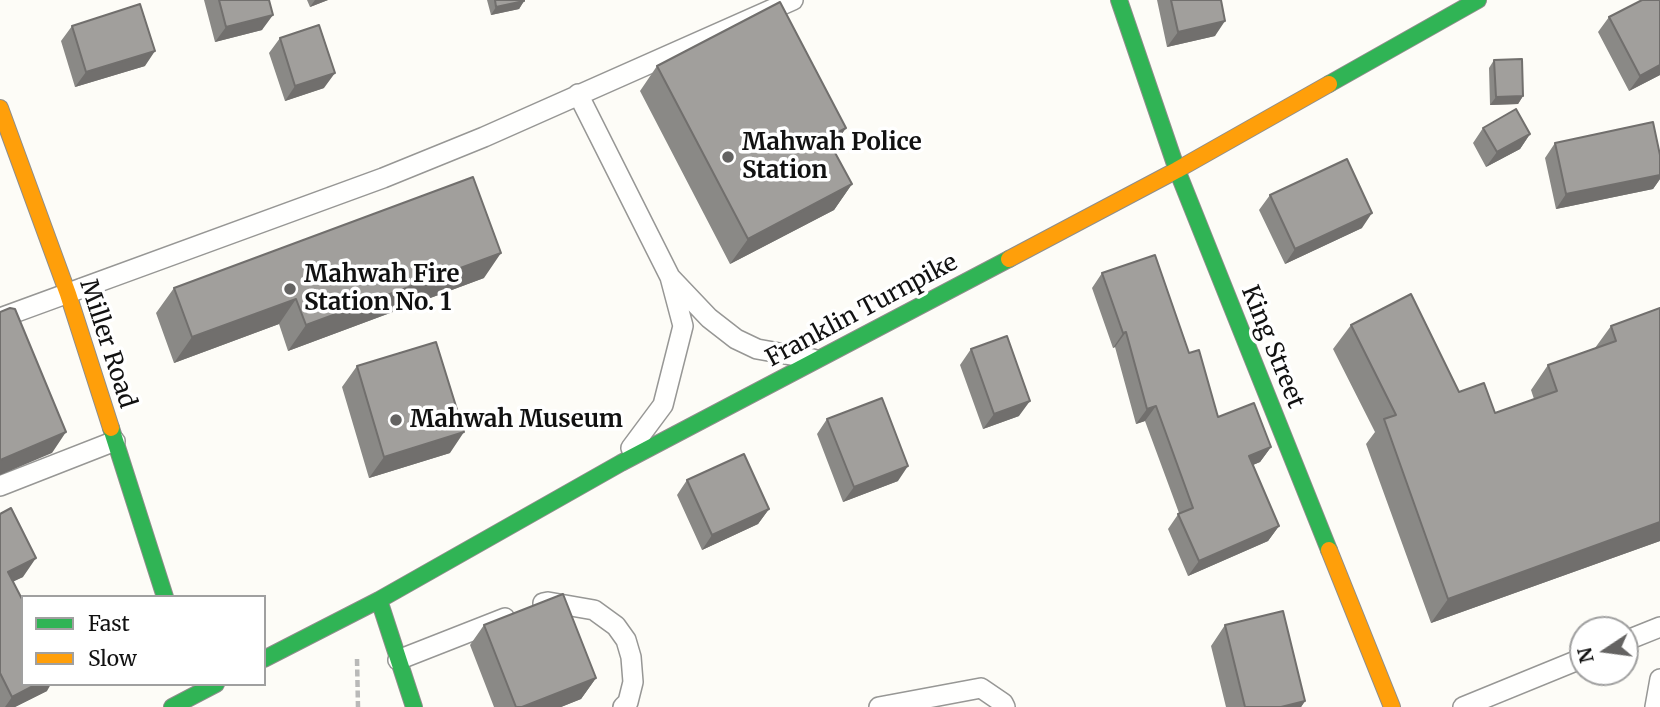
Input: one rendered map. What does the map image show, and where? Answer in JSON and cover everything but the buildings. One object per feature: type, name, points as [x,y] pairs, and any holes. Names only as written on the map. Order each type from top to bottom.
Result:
[{"type":"main road","name":"King Street","points":[[1119,0],[1177,170],[1392,707]]},
{"type":"main road","name":"Franklin Turnpike","points":[[266,658],[379,600],[621,463],[1177,170],[1479,0]]},
{"type":"main road","name":"Miller Road","points":[[0,108],[68,294],[164,595]]},
{"type":"main road","points":[[379,600],[414,707]]},
{"type":"main road","points":[[172,707],[195,689]]},
{"type":"lane","points":[[0,318],[383,178],[484,137],[793,0]]},
{"type":"lane","points":[[578,94],[670,277],[683,326],[663,405],[621,463]]},
{"type":"lane","points":[[670,277],[709,318],[736,339],[757,349],[817,360]]},
{"type":"lane","points":[[0,486],[115,441]]},
{"type":"lane","points":[[398,660],[548,602],[572,605],[594,610],[616,626],[626,640],[631,657],[633,682],[628,702],[623,707]]},
{"type":"lane","points":[[1639,638],[1660,633]]},
{"type":"lane","points":[[1463,707],[1569,664]]},
{"type":"lane","points":[[1654,707],[1660,679]]},
{"type":"lane","points":[[878,707],[981,688],[1003,703],[1004,707]]},
{"type":"path","points":[[357,649],[358,707]]},
{"type":"traffic: fast","points":[[1119,0],[1177,170],[1329,550]]},
{"type":"traffic: fast","points":[[1329,84],[1478,0]]},
{"type":"traffic: fast","points":[[266,658],[379,600],[621,463],[1009,259]]},
{"type":"traffic: fast","points":[[111,428],[164,595]]},
{"type":"traffic: fast","points":[[379,600],[414,707]]},
{"type":"traffic: fast","points":[[172,707],[212,686]]},
{"type":"traffic: slow","points":[[1009,259],[1177,170],[1329,84]]},
{"type":"traffic: slow","points":[[0,108],[68,294],[111,428]]},
{"type":"traffic: slow","points":[[1329,550],[1392,707]]},
{"type":"place","name":"Mahwah Police Station","points":[[728,157]]},
{"type":"place","name":"Mahwah Fire Station No. 1","points":[[290,289]]},
{"type":"place","name":"Mahwah Museum","points":[[396,420]]}]
